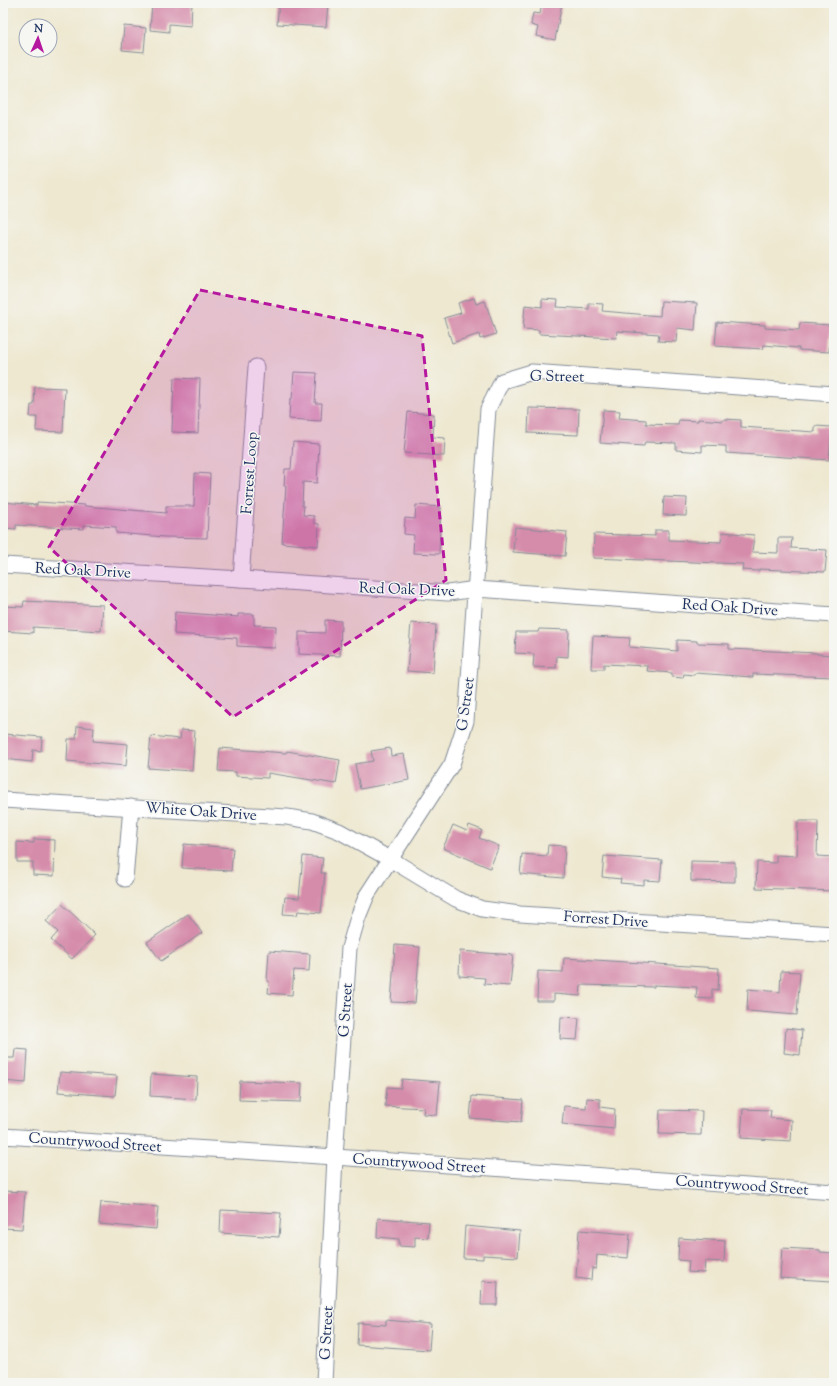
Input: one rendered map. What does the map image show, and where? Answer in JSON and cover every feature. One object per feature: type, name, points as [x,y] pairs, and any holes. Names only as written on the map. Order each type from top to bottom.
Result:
[{"type":"street","name":"Forrest Loop","points":[[241,579],[256,367]]},
{"type":"street","name":"G Street","points":[[324,1383],[335,1157],[349,948],[358,917],[367,895],[452,764],[466,721],[488,409],[502,381],[532,372],[834,394]]},
{"type":"street","name":"Red Oak Drive","points":[[3,565],[448,593],[476,589],[834,614]]},
{"type":"street","name":"White Oak Drive","points":[[3,800],[287,816],[312,821],[339,831],[390,859]]},
{"type":"street","points":[[125,879],[131,807]]},
{"type":"street","name":"Forrest Drive","points":[[390,859],[456,899],[482,908],[520,914],[834,934]]},
{"type":"street","name":"Countrywood Street","points":[[3,1136],[335,1157],[834,1192]]},
{"type":"highlighted area","points":[[200,290],[422,336],[446,580],[233,717],[49,547]]},
{"type":"building","points":[[152,3],[192,3],[191,26],[169,24],[169,32],[150,30]]},
{"type":"building","points":[[279,3],[328,3],[326,27],[277,24]]},
{"type":"building","points":[[542,3],[562,3],[555,40],[536,36],[538,27],[531,25],[533,13],[540,14]]},
{"type":"building","points":[[124,26],[146,28],[144,52],[122,50]]},
{"type":"building","points":[[474,298],[476,304],[485,301],[496,334],[480,339],[479,334],[452,343],[444,318],[461,313],[458,303]]},
{"type":"building","points":[[542,299],[558,300],[557,307],[589,309],[589,303],[603,304],[602,311],[660,316],[661,301],[697,303],[695,330],[677,328],[676,342],[658,341],[659,334],[617,331],[616,338],[539,334],[539,330],[523,329],[525,305],[542,307]]},
{"type":"building","points":[[717,322],[765,325],[765,328],[799,330],[800,323],[831,325],[829,352],[799,350],[799,348],[764,345],[763,349],[715,346]]},
{"type":"building","points":[[294,372],[317,373],[315,403],[322,403],[321,421],[289,419]]},
{"type":"building","points":[[174,378],[200,379],[198,433],[172,432]]},
{"type":"building","points":[[35,387],[65,388],[63,432],[36,431],[37,417],[30,417],[31,405],[34,405]]},
{"type":"building","points":[[529,408],[579,409],[578,435],[528,433]]},
{"type":"building","points":[[603,410],[620,411],[619,418],[646,420],[646,424],[678,425],[679,420],[698,421],[698,419],[723,421],[724,419],[741,420],[741,427],[815,432],[815,426],[832,427],[829,460],[726,453],[726,446],[702,445],[702,452],[676,450],[676,443],[645,442],[644,446],[600,443]]},
{"type":"building","points":[[408,412],[434,414],[433,437],[445,438],[444,456],[404,453]]},
{"type":"building","points":[[293,442],[319,444],[317,483],[303,482],[302,506],[304,506],[303,515],[314,516],[314,523],[319,524],[318,546],[282,543],[286,486],[284,486],[285,469],[291,469]]},
{"type":"building","points":[[195,473],[210,474],[207,538],[165,537],[116,533],[116,527],[84,525],[84,529],[16,525],[16,529],[3,528],[3,502],[37,505],[37,502],[85,505],[166,513],[166,506],[194,506]]},
{"type":"building","points":[[664,497],[687,498],[686,516],[663,515]]},
{"type":"building","points":[[416,505],[441,507],[439,554],[413,553],[414,535],[404,534],[405,518],[415,519]]},
{"type":"building","points":[[515,527],[567,532],[565,556],[513,552]]},
{"type":"building","points":[[655,530],[669,530],[669,540],[721,542],[722,532],[754,535],[752,552],[778,553],[778,538],[792,538],[791,548],[827,550],[825,572],[759,569],[759,571],[742,570],[743,564],[593,558],[594,534],[655,536]]},
{"type":"building","points":[[24,601],[103,605],[101,631],[33,627],[33,633],[3,631],[3,606],[23,607]]},
{"type":"building","points":[[175,612],[238,617],[238,614],[254,614],[254,625],[276,626],[275,648],[237,646],[237,638],[174,634]]},
{"type":"building","points":[[325,620],[341,621],[340,656],[299,654],[299,632],[325,633]]},
{"type":"building","points":[[411,623],[436,625],[433,673],[407,671]]},
{"type":"building","points":[[539,629],[569,630],[568,657],[557,656],[556,668],[533,667],[534,654],[515,653],[516,632],[538,632]]},
{"type":"building","points":[[593,636],[630,638],[629,647],[677,651],[677,640],[697,641],[697,643],[729,644],[729,649],[834,655],[834,677],[753,674],[753,677],[695,673],[694,675],[684,674],[683,678],[672,677],[672,673],[647,671],[648,666],[604,664],[604,669],[591,669]]},
{"type":"building","points":[[77,726],[94,728],[93,741],[128,744],[126,766],[67,761],[68,739],[76,739]]},
{"type":"building","points":[[181,730],[195,731],[192,771],[148,768],[151,736],[180,739]]},
{"type":"building","points":[[3,734],[42,737],[41,751],[33,750],[32,762],[3,759]]},
{"type":"building","points":[[220,748],[286,753],[287,751],[340,760],[336,784],[268,773],[268,778],[236,776],[236,772],[218,771]]},
{"type":"building","points":[[390,748],[391,756],[404,754],[409,780],[360,789],[355,764],[373,761],[371,751]]},
{"type":"building","points":[[798,821],[818,821],[817,856],[834,857],[834,891],[756,888],[757,862],[776,863],[776,855],[797,856]]},
{"type":"building","points":[[453,825],[467,831],[469,825],[482,830],[479,838],[499,846],[490,868],[443,848]]},
{"type":"building","points":[[34,839],[55,840],[54,876],[33,875],[33,862],[17,862],[17,842],[34,843]]},
{"type":"building","points":[[184,844],[233,848],[231,871],[182,868]]},
{"type":"building","points":[[548,845],[565,846],[563,878],[520,874],[522,854],[547,856]]},
{"type":"building","points":[[303,856],[323,858],[321,873],[325,873],[321,913],[298,911],[297,915],[283,914],[285,897],[299,898]]},
{"type":"building","points":[[604,856],[662,860],[660,881],[644,880],[644,885],[620,883],[621,879],[602,877]]},
{"type":"building","points":[[691,861],[735,862],[735,882],[691,881]]},
{"type":"building","points":[[62,904],[95,935],[72,959],[51,940],[58,932],[46,921]]},
{"type":"building","points":[[188,914],[202,933],[161,961],[147,942]]},
{"type":"building","points":[[395,945],[420,947],[415,1003],[391,1002]]},
{"type":"building","points":[[269,951],[310,954],[309,971],[294,970],[292,995],[268,993],[269,981],[267,981]]},
{"type":"building","points":[[460,951],[513,955],[510,986],[484,984],[485,978],[459,976]]},
{"type":"building","points":[[564,958],[719,968],[718,990],[712,989],[712,999],[696,998],[697,987],[654,985],[654,987],[581,985],[580,996],[554,994],[554,1001],[537,1001],[538,971],[563,972]]},
{"type":"building","points":[[781,971],[800,972],[797,1015],[747,1011],[748,989],[780,992]]},
{"type":"building","points":[[561,1017],[579,1018],[577,1040],[560,1039]]},
{"type":"building","points":[[786,1028],[802,1030],[800,1055],[784,1053]]},
{"type":"building","points":[[15,1049],[28,1050],[26,1083],[3,1081],[3,1058],[14,1058]]},
{"type":"building","points":[[60,1072],[117,1076],[115,1096],[58,1092]]},
{"type":"building","points":[[151,1074],[197,1077],[196,1099],[150,1096]]},
{"type":"building","points":[[402,1079],[440,1082],[437,1115],[423,1114],[424,1108],[385,1106],[387,1087],[401,1088]]},
{"type":"building","points":[[240,1081],[302,1083],[301,1102],[239,1100]]},
{"type":"building","points":[[472,1096],[523,1100],[521,1122],[470,1118]]},
{"type":"building","points":[[587,1098],[600,1099],[600,1107],[615,1109],[614,1129],[562,1124],[564,1106],[586,1108]]},
{"type":"building","points":[[743,1109],[771,1110],[770,1118],[792,1120],[791,1141],[741,1138]]},
{"type":"building","points":[[660,1110],[702,1111],[701,1135],[659,1134]]},
{"type":"building","points":[[3,1191],[25,1192],[22,1229],[3,1228]]},
{"type":"building","points":[[101,1202],[158,1207],[156,1229],[99,1224]]},
{"type":"building","points":[[221,1210],[281,1213],[279,1237],[220,1233]]},
{"type":"building","points":[[378,1218],[429,1222],[428,1238],[415,1237],[415,1247],[399,1246],[399,1239],[377,1237]]},
{"type":"building","points":[[465,1226],[520,1231],[518,1257],[483,1255],[483,1259],[463,1258]]},
{"type":"building","points":[[579,1230],[630,1234],[628,1258],[597,1255],[596,1269],[592,1268],[591,1280],[576,1278]]},
{"type":"building","points":[[679,1238],[725,1241],[724,1262],[705,1261],[704,1273],[688,1272],[689,1261],[678,1260]]},
{"type":"building","points":[[782,1248],[820,1250],[820,1252],[834,1253],[832,1281],[780,1278]]},
{"type":"building","points":[[482,1281],[498,1282],[497,1305],[481,1305]]},
{"type":"building","points":[[386,1320],[431,1324],[429,1350],[357,1345],[358,1323],[386,1325]]}]
